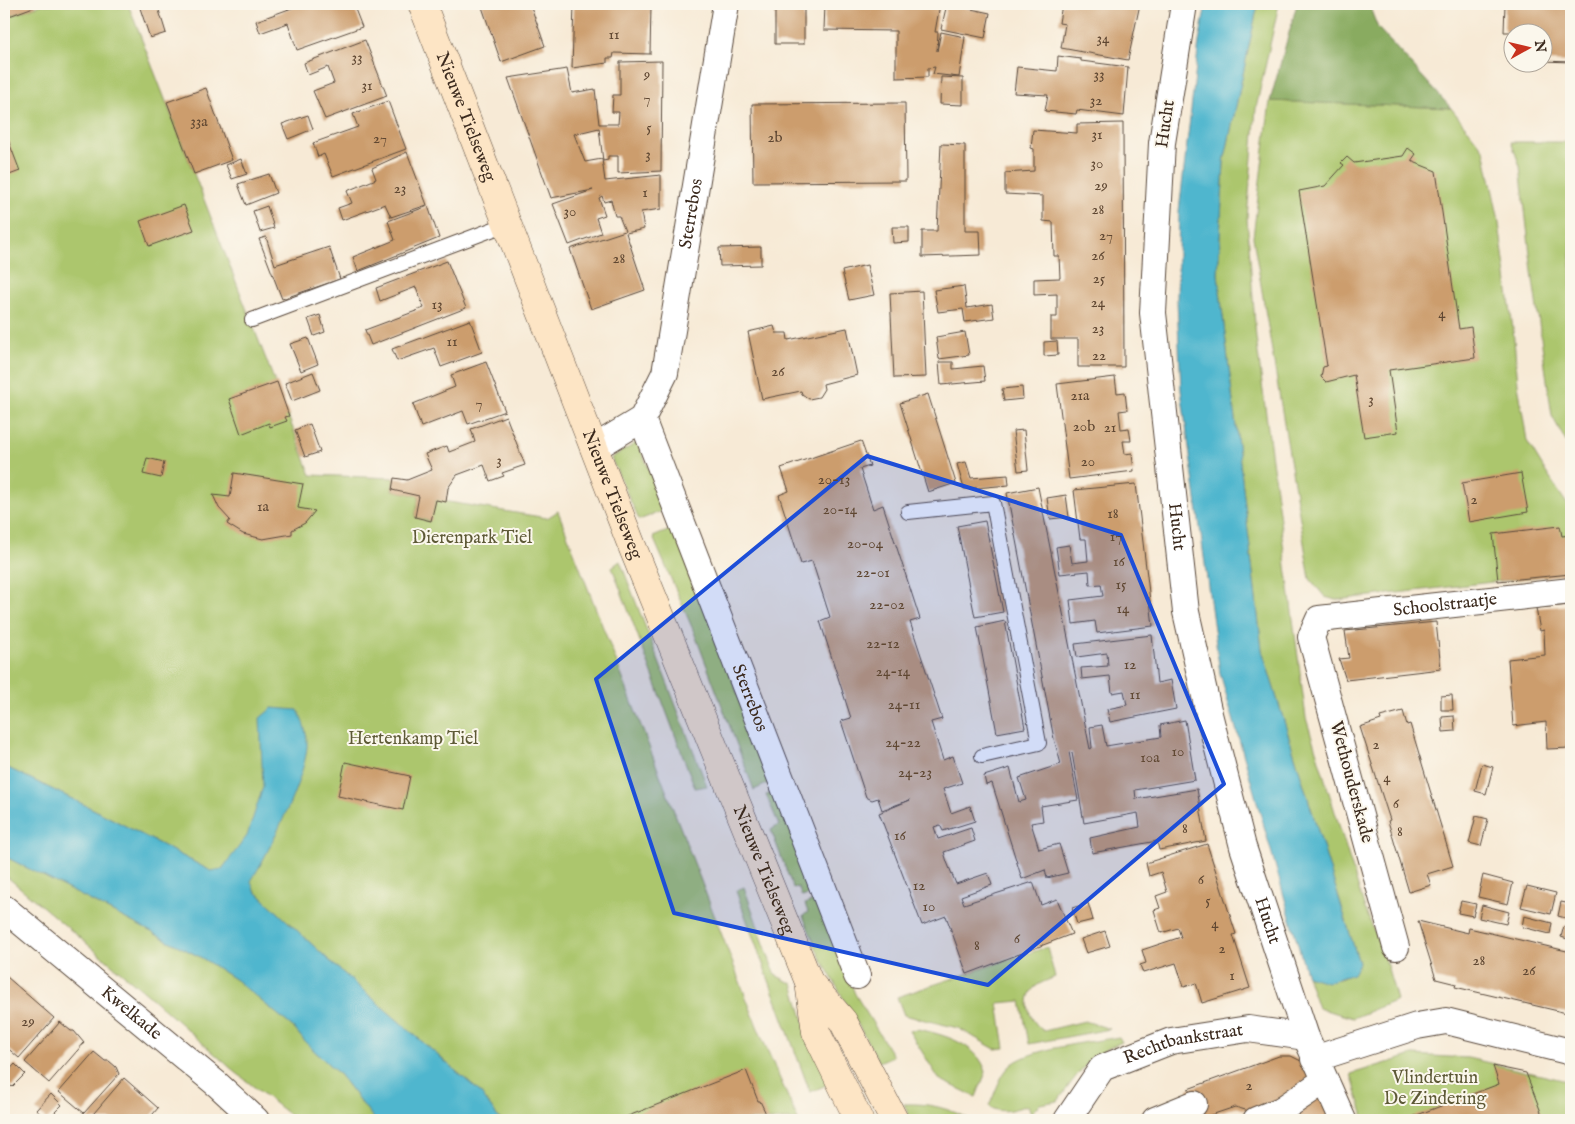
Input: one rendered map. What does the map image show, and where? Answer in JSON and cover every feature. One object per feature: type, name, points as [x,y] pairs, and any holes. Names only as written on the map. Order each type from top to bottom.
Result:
[{"type":"main road","name":"Nieuwe Tielseweg","points":[[422,4],[594,448],[810,982],[816,1032],[859,1120]]},
{"type":"main road","name":"Nieuwe Tielseweg","points":[[810,982],[843,1021],[894,1120]]},
{"type":"street","name":"Sterrebos","points":[[726,4],[664,373],[642,419],[857,976]]},
{"type":"street","name":"Hucht","points":[[1184,4],[1162,143],[1153,313],[1186,612],[1209,714],[1243,848],[1315,1059],[1343,1120]]},
{"type":"street","points":[[594,448],[642,419]]},
{"type":"street","name":"Schoolstraatje","points":[[1319,619],[1571,590]]},
{"type":"street","name":"Wethouderskade","points":[[1319,619],[1311,637],[1396,947]]},
{"type":"street","name":"Kwelkade","points":[[4,908],[218,1085],[256,1120]]},
{"type":"street","name":"Rechtbankstraat","points":[[1256,1120],[1281,1110],[1315,1059],[1417,1026],[1446,1021],[1571,1052]]},
{"type":"street","name":"Rechtbankstraat","points":[[1067,1120],[1102,1068],[1172,1041],[1248,1029],[1315,1059]]},
{"type":"street","points":[[1154,1120],[1194,1104]]},
{"type":"lane","points":[[252,320],[508,224]]},
{"type":"lane","points":[[908,512],[994,503],[1039,743],[982,756]]},
{"type":"highlighted area","points":[[867,456],[1121,535],[1224,784],[988,985],[674,913],[596,679]]},
{"type":"green space","name":"Hertenkamp Tiel","points":[[43,4],[128,4],[311,475],[394,478],[392,490],[419,496],[415,517],[430,521],[436,500],[547,518],[558,511],[759,1031],[798,1120],[500,1120],[480,1092],[333,964],[254,890],[211,871],[95,810],[4,766],[4,18]]},
{"type":"green space","points":[[1258,4],[1279,4],[1256,108],[1247,218],[1256,338],[1306,718],[1364,906],[1385,958],[1397,1000],[1353,1018],[1318,1008],[1307,976],[1336,980],[1348,975],[1359,963],[1262,650],[1218,274],[1224,162]]},
{"type":"green space","points":[[1297,4],[1372,4],[1372,13],[1378,28],[1451,108],[1270,101]]},
{"type":"green space","points":[[1270,101],[1451,108],[1484,150],[1498,216],[1513,329],[1518,384],[1527,441],[1571,510],[1571,573],[1336,600],[1325,597],[1310,579],[1253,237]]},
{"type":"green space","points":[[1511,142],[1571,142],[1571,451],[1552,416],[1533,280],[1520,166]]},
{"type":"green space","points":[[638,442],[665,510],[639,520],[611,458]]},
{"type":"green space","points":[[675,528],[771,782],[754,790],[694,632],[653,537]]},
{"type":"green space","points":[[620,561],[707,786],[695,788],[612,567]]},
{"type":"green space","points":[[776,791],[816,892],[802,897],[798,887],[793,888],[771,830],[779,825],[766,795]]},
{"type":"green space","points":[[4,856],[202,958],[236,980],[293,1027],[306,1043],[339,1074],[375,1120],[296,1120],[234,1071],[147,994],[6,876],[4,873]]},
{"type":"green space","points":[[744,887],[775,975],[793,984],[803,1018],[829,1084],[810,1092],[736,891]]},
{"type":"green space","points":[[819,899],[855,994],[893,1056],[879,1062],[819,955],[803,916],[808,912],[805,904]]},
{"type":"green space","points":[[1047,947],[1055,977],[1038,985],[1030,994],[1028,1006],[1035,1023],[1044,1031],[1085,1021],[1110,1029],[1029,1044],[1021,1001],[998,1003],[1005,1048],[995,1049],[958,1028],[904,1015],[897,997]]},
{"type":"green space","points":[[917,1029],[948,1037],[968,1047],[976,1054],[986,1072],[976,1097],[939,1079],[909,1031]]},
{"type":"green space","points":[[1119,1037],[1122,1042],[1110,1047],[1092,1059],[1058,1101],[1040,1104],[1031,1113],[1028,1105],[1003,1111],[989,1106],[1002,1076],[1017,1061],[1029,1055],[1060,1047]]},
{"type":"green space","name":"Vlindertuin De Zindering","points":[[1413,1055],[1468,1058],[1571,1082],[1571,1120],[1365,1120],[1351,1074]]},
{"type":"green space","points":[[904,1104],[922,1104],[939,1107],[971,1120],[915,1120],[909,1116]]},
{"type":"water","points":[[1206,4],[1258,4],[1224,162],[1218,274],[1262,650],[1359,963],[1353,974],[1327,982],[1307,976],[1220,673],[1181,390],[1177,300],[1179,211],[1199,42]]},
{"type":"water","points":[[272,708],[298,710],[305,728],[307,747],[305,761],[293,796],[276,835],[251,881],[254,890],[333,964],[480,1092],[500,1120],[375,1120],[339,1074],[306,1043],[293,1027],[236,980],[202,958],[4,856],[4,766],[95,810],[211,871],[222,869],[247,836],[263,787],[260,718]]},
{"type":"building","points":[[4,4],[36,4],[36,6],[4,18]]},
{"type":"building","points":[[157,4],[166,33],[150,38],[139,5]]},
{"type":"building","points":[[303,4],[353,4],[362,27],[297,50],[288,23],[260,33],[256,21]]},
{"type":"building","points":[[481,4],[530,4],[545,46],[501,62]]},
{"type":"building","points":[[574,4],[651,6],[650,54],[614,53],[613,58],[607,58],[607,63],[572,68]]},
{"type":"building","points":[[775,4],[804,4],[804,44],[775,44]]},
{"type":"building","points":[[825,4],[940,4],[935,32],[938,32],[937,51],[941,32],[965,37],[959,77],[933,74],[935,67],[928,68],[928,77],[896,78],[896,31],[824,30]]},
{"type":"building","points":[[947,4],[990,13],[985,38],[941,29]]},
{"type":"building","points":[[1062,4],[1140,4],[1128,60],[1061,48],[1065,24],[1059,23]]},
{"type":"building","points":[[1505,4],[1571,4],[1571,62],[1552,61],[1552,22],[1504,22]]},
{"type":"building","points":[[365,40],[387,96],[325,119],[313,91],[334,83],[328,67],[308,75],[304,63]]},
{"type":"building","points":[[1058,56],[1128,67],[1124,116],[1077,110],[1076,114],[1045,111],[1048,95],[1014,93],[1017,67],[1057,71]]},
{"type":"building","points":[[662,61],[661,171],[618,173],[618,156],[608,156],[608,160],[603,161],[599,128],[574,134],[585,162],[602,159],[605,181],[661,175],[661,209],[641,212],[644,229],[626,233],[645,290],[591,309],[570,249],[625,231],[619,216],[615,216],[611,200],[604,202],[602,196],[599,198],[605,215],[596,218],[601,233],[569,245],[553,204],[593,190],[551,198],[508,78],[567,69],[572,93],[595,89],[599,124],[618,124],[619,112],[612,112],[613,95],[620,95],[620,62]]},
{"type":"building","points":[[941,77],[963,78],[963,105],[940,104]]},
{"type":"building","points":[[206,88],[232,160],[194,174],[167,102]]},
{"type":"building","points":[[388,101],[406,149],[333,176],[324,154],[318,157],[313,143],[358,127],[353,114]]},
{"type":"building","points":[[905,103],[906,181],[753,182],[752,104]]},
{"type":"building","points":[[308,115],[313,129],[288,139],[282,124]]},
{"type":"building","points":[[1123,123],[1124,367],[1078,367],[1078,339],[1051,339],[1051,317],[1057,317],[1057,294],[1034,295],[1034,279],[1060,278],[1059,256],[1054,256],[1053,222],[1043,221],[1043,196],[1005,194],[1005,173],[1034,171],[1034,149],[1031,148],[1033,130],[1077,133],[1077,124]]},
{"type":"building","points":[[4,133],[20,171],[4,177]]},
{"type":"building","points":[[941,144],[965,145],[965,231],[980,231],[981,255],[922,257],[922,231],[937,231]]},
{"type":"building","points":[[1408,148],[1416,154],[1411,161],[1436,171],[1459,329],[1471,327],[1475,358],[1389,370],[1398,432],[1364,437],[1354,375],[1326,382],[1321,377],[1323,367],[1327,366],[1299,191],[1325,186],[1344,165],[1341,163],[1347,157],[1354,163],[1403,156]]},
{"type":"building","points":[[407,152],[427,205],[391,217],[385,204],[342,220],[338,208],[352,203],[347,191],[376,179],[372,168]]},
{"type":"building","points":[[241,159],[247,174],[232,179],[226,165]]},
{"type":"building","points":[[269,174],[276,193],[246,205],[238,184]]},
{"type":"building","points":[[184,205],[194,230],[149,246],[140,221]]},
{"type":"building","points":[[267,206],[274,228],[260,232],[253,211]]},
{"type":"building","points":[[428,206],[439,238],[358,271],[353,257],[395,240],[388,221]]},
{"type":"building","points":[[892,227],[909,227],[909,242],[893,243]]},
{"type":"building","points":[[266,237],[275,265],[329,247],[340,279],[282,299],[259,239]]},
{"type":"building","points":[[761,247],[761,265],[720,266],[719,248]]},
{"type":"building","points":[[447,261],[466,308],[371,345],[365,330],[424,308],[416,287],[380,301],[376,288]]},
{"type":"building","points":[[867,265],[874,295],[849,300],[842,271]]},
{"type":"building","points":[[964,286],[967,308],[992,304],[994,318],[965,322],[963,309],[938,312],[934,290]]},
{"type":"building","points":[[922,291],[926,377],[894,378],[890,293]]},
{"type":"building","points":[[320,315],[325,332],[314,336],[308,319]]},
{"type":"building","points":[[470,320],[482,352],[441,367],[434,348],[397,361],[392,349]]},
{"type":"building","points":[[774,326],[776,333],[787,333],[788,340],[847,328],[857,375],[823,384],[824,389],[819,397],[809,399],[801,391],[762,399],[748,332]]},
{"type":"building","points":[[965,332],[969,355],[939,359],[936,337]]},
{"type":"building","points":[[308,338],[318,364],[301,371],[290,344]]},
{"type":"building","points":[[1057,341],[1058,355],[1044,356],[1044,342]]},
{"type":"building","points":[[486,362],[505,411],[468,424],[463,411],[421,427],[413,404],[455,387],[451,375]]},
{"type":"building","points":[[939,362],[953,362],[953,369],[983,366],[985,381],[941,385]]},
{"type":"building","points":[[313,372],[320,390],[292,401],[285,383]]},
{"type":"building","points":[[1115,377],[1117,393],[1125,392],[1127,410],[1119,411],[1121,429],[1129,428],[1131,441],[1123,441],[1125,454],[1132,453],[1134,471],[1069,479],[1057,384]]},
{"type":"building","points":[[277,382],[289,416],[285,417],[287,421],[270,427],[269,423],[241,434],[229,399]]},
{"type":"building","points":[[1022,387],[1023,399],[1004,401],[1002,389]]},
{"type":"building","points":[[928,394],[956,483],[928,492],[900,403]]},
{"type":"building","points":[[506,416],[525,465],[502,473],[504,476],[490,481],[484,465],[457,475],[448,488],[446,502],[436,500],[431,521],[415,517],[419,496],[392,490],[394,478],[407,480],[432,470],[425,454],[447,446],[449,452],[475,442],[471,429]]},
{"type":"building","points":[[310,424],[320,452],[305,457],[295,430]]},
{"type":"building","points":[[1024,430],[1028,470],[1018,471],[1013,431]]},
{"type":"building","points":[[861,441],[870,466],[860,469],[873,509],[883,505],[920,619],[910,622],[942,719],[931,722],[943,760],[953,756],[962,783],[943,789],[951,813],[970,806],[975,821],[943,831],[940,825],[934,827],[938,839],[971,828],[975,841],[944,852],[947,862],[956,884],[988,873],[992,885],[961,896],[964,904],[1033,882],[1041,905],[1057,899],[1072,934],[967,974],[946,916],[922,925],[879,813],[910,800],[882,810],[878,798],[872,800],[866,797],[841,721],[851,718],[820,621],[830,617],[812,561],[801,564],[779,495],[789,491],[781,468]]},
{"type":"building","points":[[147,458],[164,462],[161,478],[143,474]]},
{"type":"building","points":[[966,462],[971,478],[1008,475],[1009,485],[964,489],[957,464]]},
{"type":"building","points":[[234,473],[303,484],[298,508],[315,511],[305,523],[292,530],[292,534],[263,539],[243,534],[227,524],[230,520],[219,508],[213,495],[230,497]]},
{"type":"building","points":[[1521,473],[1528,512],[1469,522],[1462,483]]},
{"type":"building","points":[[1136,484],[1153,626],[1097,633],[1095,621],[1073,624],[1070,600],[1103,596],[1101,584],[1090,585],[1089,571],[1060,574],[1056,547],[1069,545],[1072,563],[1088,561],[1086,539],[1080,539],[1074,490]]},
{"type":"building","points":[[1038,487],[1090,749],[1092,748],[1090,727],[1102,725],[1106,746],[1161,737],[1160,725],[1185,720],[1195,780],[1135,790],[1136,799],[1197,789],[1206,841],[1159,850],[1157,841],[1092,853],[1090,838],[1140,827],[1138,813],[1084,823],[1072,753],[1069,752],[1078,800],[1041,806],[1043,821],[1031,823],[1039,849],[1059,844],[1068,873],[1047,878],[1045,870],[1022,879],[992,783],[986,785],[984,776],[1010,768],[1019,802],[1026,800],[1019,778],[1061,764],[1054,739],[1007,493]]},
{"type":"building","points":[[1066,495],[1069,517],[1050,519],[1047,498]]},
{"type":"building","points":[[985,521],[1003,612],[975,617],[957,526]]},
{"type":"building","points":[[1560,526],[1562,536],[1571,535],[1571,574],[1498,581],[1493,534]]},
{"type":"building","points":[[1571,605],[1571,748],[1547,749],[1546,722],[1513,726],[1508,659],[1545,655],[1544,630],[1540,631],[1536,608]]},
{"type":"building","points":[[1005,621],[1025,728],[997,733],[977,627]]},
{"type":"building","points":[[1436,622],[1441,669],[1346,680],[1339,659],[1349,658],[1345,631]]},
{"type":"building","points":[[1152,635],[1157,683],[1171,680],[1176,709],[1110,722],[1107,709],[1127,705],[1124,691],[1112,693],[1110,676],[1082,679],[1081,668],[1108,666],[1107,653],[1077,657],[1075,644]]},
{"type":"building","points":[[1452,695],[1453,710],[1441,710],[1441,696]]},
{"type":"building","points":[[1403,711],[1407,725],[1410,724],[1453,866],[1427,874],[1431,885],[1409,892],[1388,821],[1390,820],[1360,727],[1381,720],[1380,717]]},
{"type":"building","points":[[1454,716],[1455,731],[1443,732],[1442,717]]},
{"type":"building","points":[[345,762],[410,776],[403,810],[338,796]]},
{"type":"building","points":[[1482,764],[1493,767],[1486,794],[1475,791]]},
{"type":"building","points":[[1476,816],[1488,819],[1481,846],[1469,843]]},
{"type":"building","points":[[1207,844],[1236,934],[1233,935],[1250,988],[1202,1003],[1196,983],[1184,987],[1176,963],[1143,973],[1140,965],[1146,963],[1142,950],[1181,937],[1178,928],[1161,933],[1154,910],[1160,908],[1156,896],[1167,892],[1161,872],[1149,876],[1146,863]]},
{"type":"building","points":[[1483,875],[1513,883],[1508,904],[1478,897]]},
{"type":"building","points":[[1527,886],[1556,893],[1551,914],[1521,907]]},
{"type":"building","points":[[1461,901],[1476,904],[1473,916],[1458,913]]},
{"type":"building","points":[[1561,902],[1571,904],[1569,919],[1558,916]]},
{"type":"building","points":[[1088,903],[1093,920],[1077,924],[1072,908]]},
{"type":"building","points":[[1482,905],[1509,912],[1506,924],[1479,918]]},
{"type":"building","points":[[1524,916],[1552,923],[1550,934],[1522,927]]},
{"type":"building","points":[[1418,921],[1468,933],[1469,928],[1571,952],[1571,1014],[1455,987],[1456,984],[1436,979]]},
{"type":"building","points":[[1564,926],[1571,927],[1571,940],[1561,937]]},
{"type":"building","points":[[1105,931],[1110,946],[1086,953],[1081,939]]},
{"type":"building","points":[[7,977],[54,1018],[19,1058],[4,1045],[4,981]]},
{"type":"building","points":[[60,1022],[71,1031],[74,1031],[84,1043],[49,1083],[25,1062]]},
{"type":"building","points":[[94,1052],[116,1067],[119,1074],[84,1113],[59,1092]]},
{"type":"building","points":[[1279,1056],[1291,1056],[1303,1062],[1333,1120],[1258,1120],[1249,1111],[1235,1107],[1199,1119],[1188,1089]]},
{"type":"building","points":[[15,1064],[25,1074],[12,1087],[4,1080],[4,1076]]},
{"type":"building","points":[[1493,1066],[1526,1073],[1544,1120],[1404,1120],[1499,1084]]},
{"type":"building","points":[[746,1070],[758,1101],[760,1101],[769,1120],[618,1120]]},
{"type":"building","points":[[124,1078],[158,1108],[148,1120],[88,1120]]},
{"type":"building","points":[[51,1094],[62,1105],[47,1120],[36,1110]]},
{"type":"park label","name":"Dierenpark Tiel","points":[[472,538]]}]
